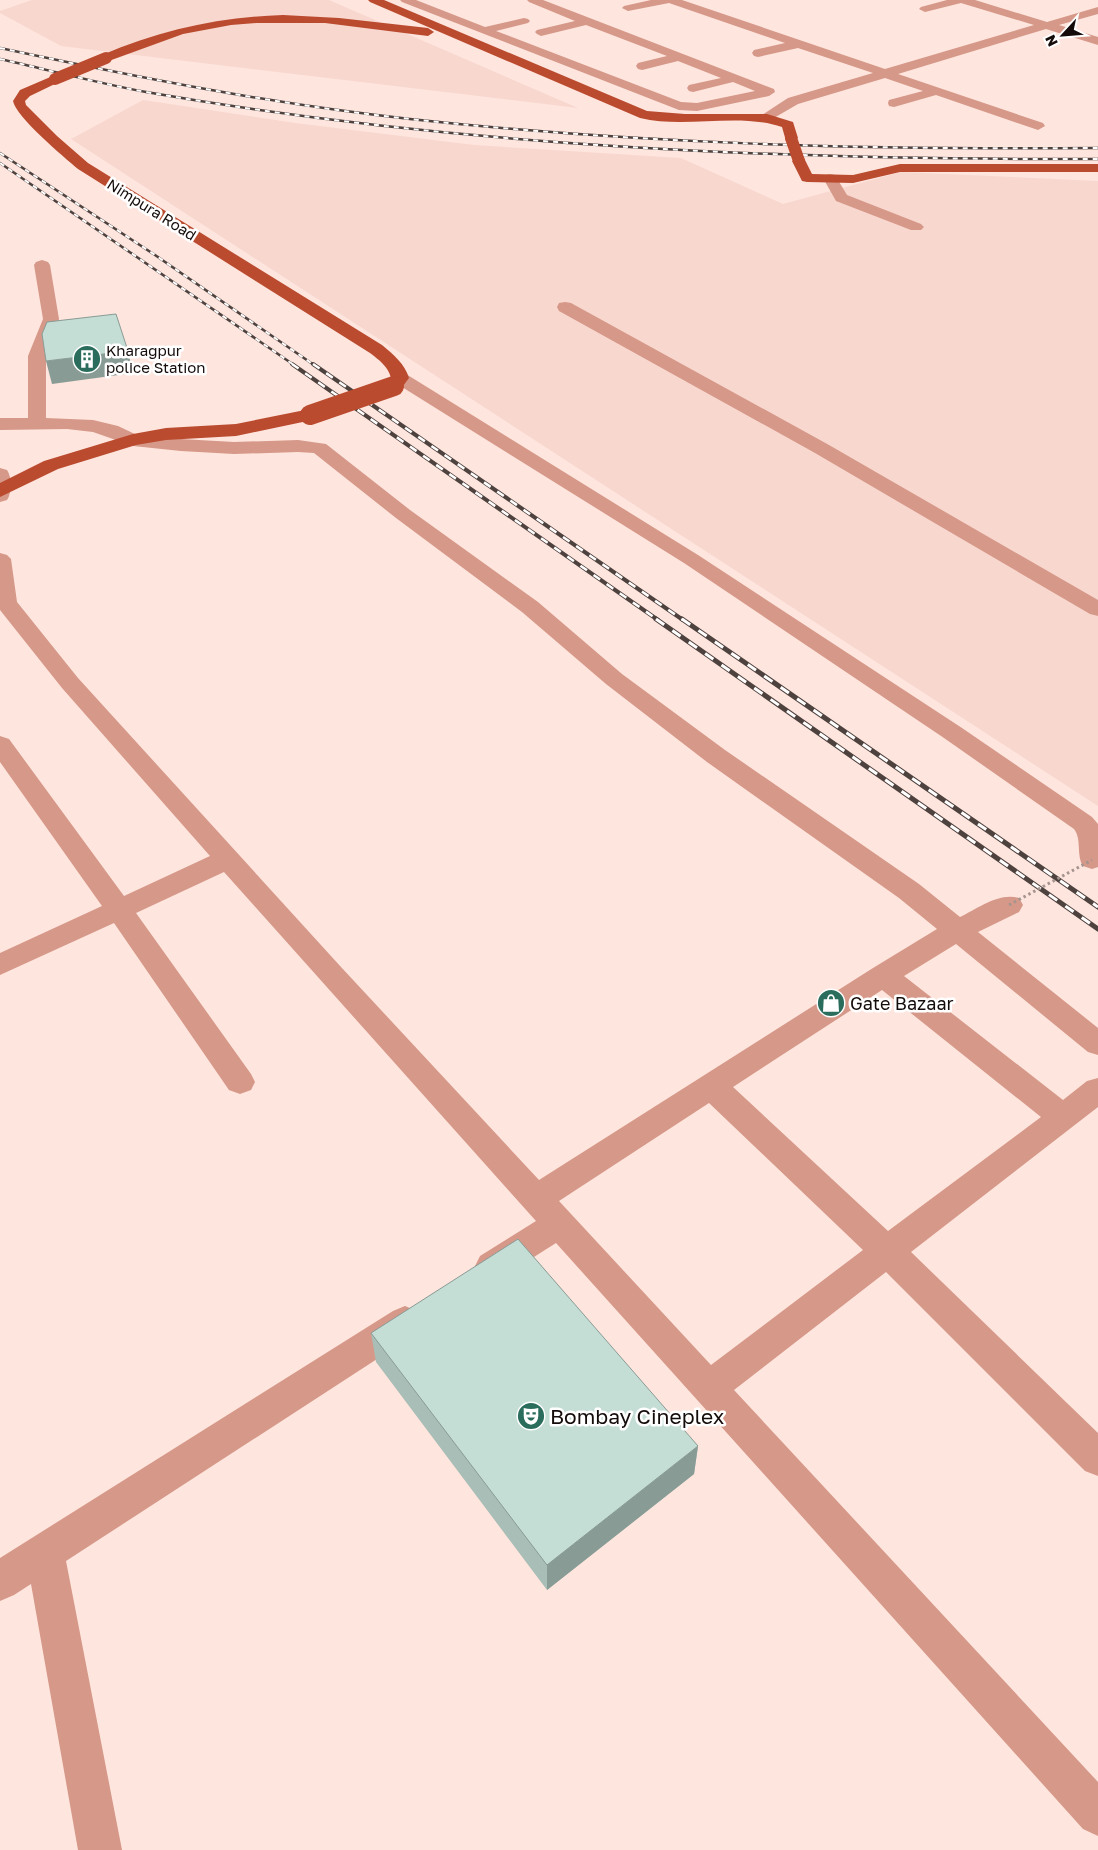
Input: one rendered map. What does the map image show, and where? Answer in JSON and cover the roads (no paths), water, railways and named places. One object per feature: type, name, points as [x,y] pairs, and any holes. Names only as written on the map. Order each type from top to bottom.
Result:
[{"type":"main road","points":[[374,0],[645,115],[684,118],[766,118],[788,125],[806,178],[852,179],[900,168],[1098,168]]},
{"type":"main road","name":"Nimpura Road","points":[[397,382],[399,372],[376,349],[83,166],[65,152],[20,106],[19,102],[25,93],[135,44],[191,28],[255,20],[308,19],[459,35]]},
{"type":"main road","points":[[0,490],[51,465],[133,440],[166,434],[236,430],[310,415],[397,382]]},
{"type":"street","points":[[406,0],[688,108],[769,92],[534,0]]},
{"type":"street","points":[[628,8],[667,0]]},
{"type":"street","points":[[671,0],[1038,126]]},
{"type":"street","points":[[925,8],[962,0],[1098,41]]},
{"type":"street","points":[[698,9],[722,4]]},
{"type":"street","points":[[766,118],[793,101],[1098,10]]},
{"type":"street","points":[[1069,19],[1098,25]]},
{"type":"street","points":[[486,30],[524,21]]},
{"type":"street","points":[[542,32],[588,22]]},
{"type":"street","points":[[710,27],[735,22]]},
{"type":"street","points":[[762,31],[779,26]]},
{"type":"street","points":[[606,44],[630,38]]},
{"type":"street","points":[[1074,48],[1098,41]]},
{"type":"street","points":[[758,53],[798,44]]},
{"type":"street","points":[[831,55],[854,48]]},
{"type":"street","points":[[642,66],[679,57]]},
{"type":"street","points":[[694,88],[735,78]]},
{"type":"street","points":[[894,103],[936,91]]},
{"type":"street","points":[[986,108],[1013,101]]},
{"type":"street","points":[[830,178],[841,198],[916,227]]},
{"type":"street","points":[[37,423],[37,356],[51,319],[42,265]]},
{"type":"street","points":[[565,307],[822,448],[1098,609]]},
{"type":"street","points":[[397,382],[691,559],[953,733],[1090,818],[1092,860]]},
{"type":"street","points":[[0,424],[67,423],[111,430],[133,440],[234,448],[298,446],[319,448],[403,514],[530,607],[614,678],[701,744],[909,891],[1098,1044]]},
{"type":"street","points":[[0,474],[0,496]]},
{"type":"street","points":[[0,559],[6,603],[70,683],[547,1212],[1098,1814]]},
{"type":"street","points":[[0,744],[119,909],[240,1082]]},
{"type":"street","points":[[0,965],[228,859]]},
{"type":"street","points":[[466,1283],[547,1212],[711,1086],[882,975],[957,930],[1009,905]]},
{"type":"street","points":[[882,975],[1063,1117]]},
{"type":"street","points":[[711,1086],[888,1251],[1098,1458]]},
{"type":"street","points":[[708,1388],[1098,1090]]},
{"type":"street","points":[[0,1581],[432,1304]]},
{"type":"street","points":[[45,1552],[100,1850]]},
{"type":"railway","points":[[0,48],[255,98],[358,113],[496,128],[754,144],[926,148],[1098,148]]},
{"type":"railway","points":[[0,59],[146,92],[264,111],[502,138],[740,153],[859,157],[1098,159]]},
{"type":"railway","points":[[0,153],[155,255],[314,365]]},
{"type":"railway","points":[[0,163],[294,365]]},
{"type":"railway","points":[[292,364],[658,620]]},
{"type":"railway","points":[[313,364],[683,620]]},
{"type":"railway","points":[[656,619],[1098,929]]},
{"type":"railway","points":[[682,619],[1098,907]]},
{"type":"place","name":"Kharagpur police Station","points":[[87,359]]},
{"type":"place","name":"Gate Bazaar","points":[[831,1003]]},
{"type":"place","name":"Bombay Cineplex","points":[[531,1416]]}]
